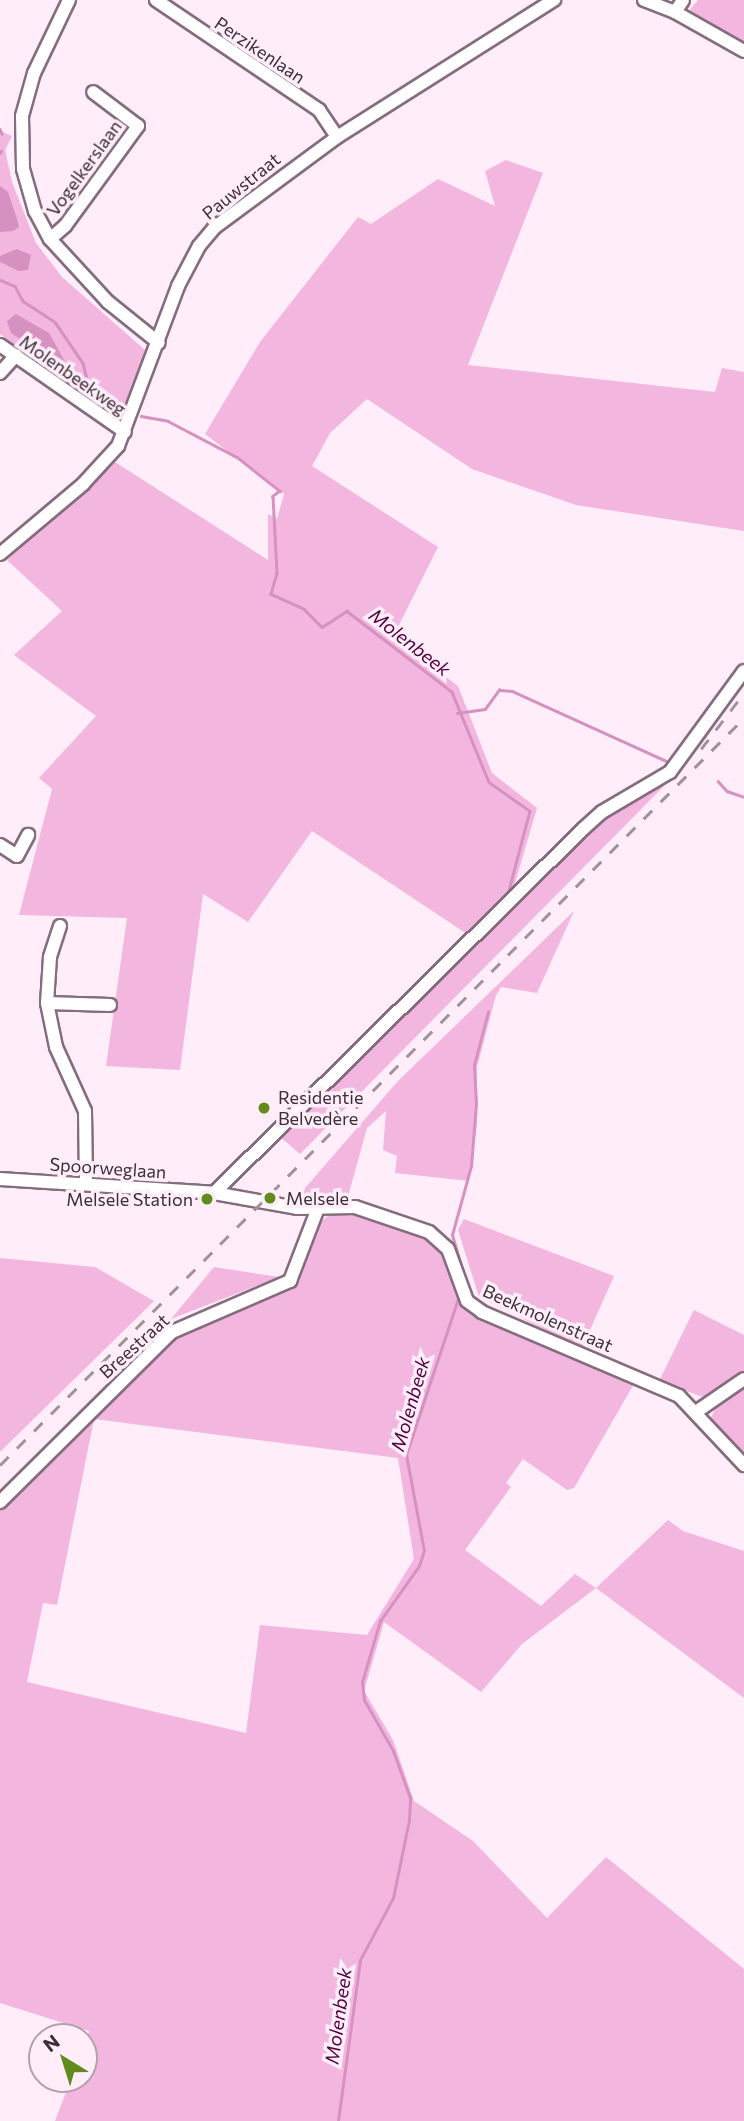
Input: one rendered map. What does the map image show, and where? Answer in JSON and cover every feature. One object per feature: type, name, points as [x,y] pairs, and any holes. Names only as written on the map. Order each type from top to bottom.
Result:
[{"type":"street","name":"Vogelkerslaan","points":[[69,0],[34,73],[22,116],[23,169],[35,211],[50,239],[100,294],[159,343]]},
{"type":"street","name":"Perzikenlaan","points":[[156,0],[318,110],[337,137]]},
{"type":"street","name":"Pauwstraat","points":[[0,554],[83,484],[108,459],[125,432],[178,286],[198,246],[233,210],[337,137],[554,0]]},
{"type":"street","points":[[644,0],[675,12],[744,51]]},
{"type":"street","points":[[675,12],[683,0]]},
{"type":"street","name":"Vogelkerslaan","points":[[50,239],[65,226],[138,126],[93,92]]},
{"type":"street","name":"Molenbeekweg","points":[[0,345],[125,432]]},
{"type":"street","points":[[0,373],[16,355]]},
{"type":"street","points":[[214,1193],[583,829],[609,807],[670,772],[744,671]]},
{"type":"street","points":[[0,845],[17,856],[28,835]]},
{"type":"street","points":[[60,926],[50,957],[47,1003],[57,1047],[85,1111],[86,1184]]},
{"type":"street","points":[[47,1003],[110,1005]]},
{"type":"street","name":"Spoorweglaan","points":[[0,1179],[214,1193],[264,1200]]},
{"type":"street","name":"Beekmolenstraat","points":[[264,1200],[318,1208],[355,1207],[429,1232],[448,1249],[467,1301],[482,1312],[664,1388],[696,1412],[744,1465]]},
{"type":"street","name":"Breestraat","points":[[0,1502],[172,1332],[290,1281],[318,1208]]},
{"type":"street","points":[[696,1412],[744,1379]]},
{"type":"shaded area","points":[[698,0],[744,0],[744,44],[689,11]]},
{"type":"shaded area","points":[[0,131],[12,136],[5,150],[12,182],[36,243],[62,277],[145,350],[121,421],[0,334]]},
{"type":"shaded area","points":[[506,160],[543,173],[468,365],[715,392],[722,368],[744,372],[744,531],[576,505],[472,469],[367,399],[330,433],[312,466],[438,547],[393,637],[458,686],[492,773],[537,808],[511,897],[478,930],[472,926],[467,934],[312,831],[248,922],[203,894],[180,1070],[106,1066],[127,918],[19,915],[52,789],[39,778],[96,716],[14,655],[62,611],[7,560],[115,462],[268,560],[268,514],[277,519],[284,494],[205,434],[260,342],[358,217],[371,224],[438,179],[495,206],[485,171]]},
{"type":"shaded area","points":[[0,186],[8,192],[17,219],[19,227],[13,231],[0,232]]},
{"type":"shaded area","points":[[17,249],[31,255],[28,270],[19,271],[0,262],[0,256]]},
{"type":"shaded area","points":[[16,314],[49,333],[72,374],[11,333],[7,321]]},
{"type":"shaded area","points":[[666,784],[300,1154],[278,1135],[611,811]]},
{"type":"shaded area","points":[[574,911],[537,993],[501,987],[496,995],[477,1067],[477,1124],[469,1181],[395,1173],[397,1156],[383,1150],[386,1111],[367,1128],[347,1200],[301,1202],[305,1188],[398,1081]]},
{"type":"shaded area","points":[[370,1214],[432,1240],[447,1262],[460,1305],[476,1315],[635,1382],[574,1488],[567,1490],[523,1459],[506,1483],[511,1487],[465,1550],[541,1606],[575,1574],[596,1588],[522,1644],[481,1692],[384,1622],[364,1691],[393,1740],[414,1801],[473,1841],[547,1918],[606,1857],[744,1969],[744,2121],[55,2121],[66,2093],[98,2093],[98,2023],[64,2023],[0,2003],[0,1508],[183,1329],[290,1289],[299,1279],[319,1223],[329,1215]],"holes":[[[94,1419],[398,1458],[414,1559],[367,1635],[260,1625],[246,1733],[27,1682],[43,1603],[57,1605]]]},
{"type":"shaded area","points":[[464,1219],[614,1276],[582,1348],[479,1297],[458,1230]]},
{"type":"shaded area","points":[[0,1258],[95,1267],[154,1301],[0,1452]]},
{"type":"shaded area","points":[[214,1267],[279,1277],[171,1319]]},
{"type":"shaded area","points":[[694,1310],[744,1335],[744,1376],[711,1400],[659,1381]]},
{"type":"shaded area","points":[[744,1388],[744,1457],[710,1420],[715,1409]]},
{"type":"shaded area","points":[[668,1520],[683,1531],[744,1551],[744,1698],[596,1588]]},
{"type":"waterway","points":[[0,129],[2,134]]},
{"type":"waterway","name":"Molenbeek","points":[[0,280],[15,286],[23,301],[55,322],[83,363],[87,379],[105,399],[123,408]]},
{"type":"waterway","name":"Molenbeek","points":[[141,416],[168,421],[237,457],[280,491],[273,496],[277,573],[271,594],[304,609],[322,627],[347,611],[452,692],[489,782],[530,811],[507,898]]},
{"type":"waterway","points":[[457,713],[485,709],[499,690],[512,691],[671,763]]},
{"type":"waterway","points":[[718,781],[727,791],[744,797]]},
{"type":"waterway","name":"Molenbeek","points":[[469,1293],[452,1235],[471,1166],[476,1104],[474,1065],[488,1012]]},
{"type":"waterway","name":"Molenbeek","points":[[338,2121],[360,1960],[393,1898],[409,1820],[410,1798],[393,1751],[364,1700],[362,1682],[380,1621],[419,1566],[424,1551],[406,1455],[459,1296]]},
{"type":"railway","points":[[701,749],[744,693]]},
{"type":"railway","points":[[0,1465],[744,718]]},
{"type":"place","name":"Residentie Belvedère","points":[[264,1108]]},
{"type":"place","name":"Melsele","points":[[270,1198]]},
{"type":"place","name":"Melsele Station","points":[[207,1199]]}]
